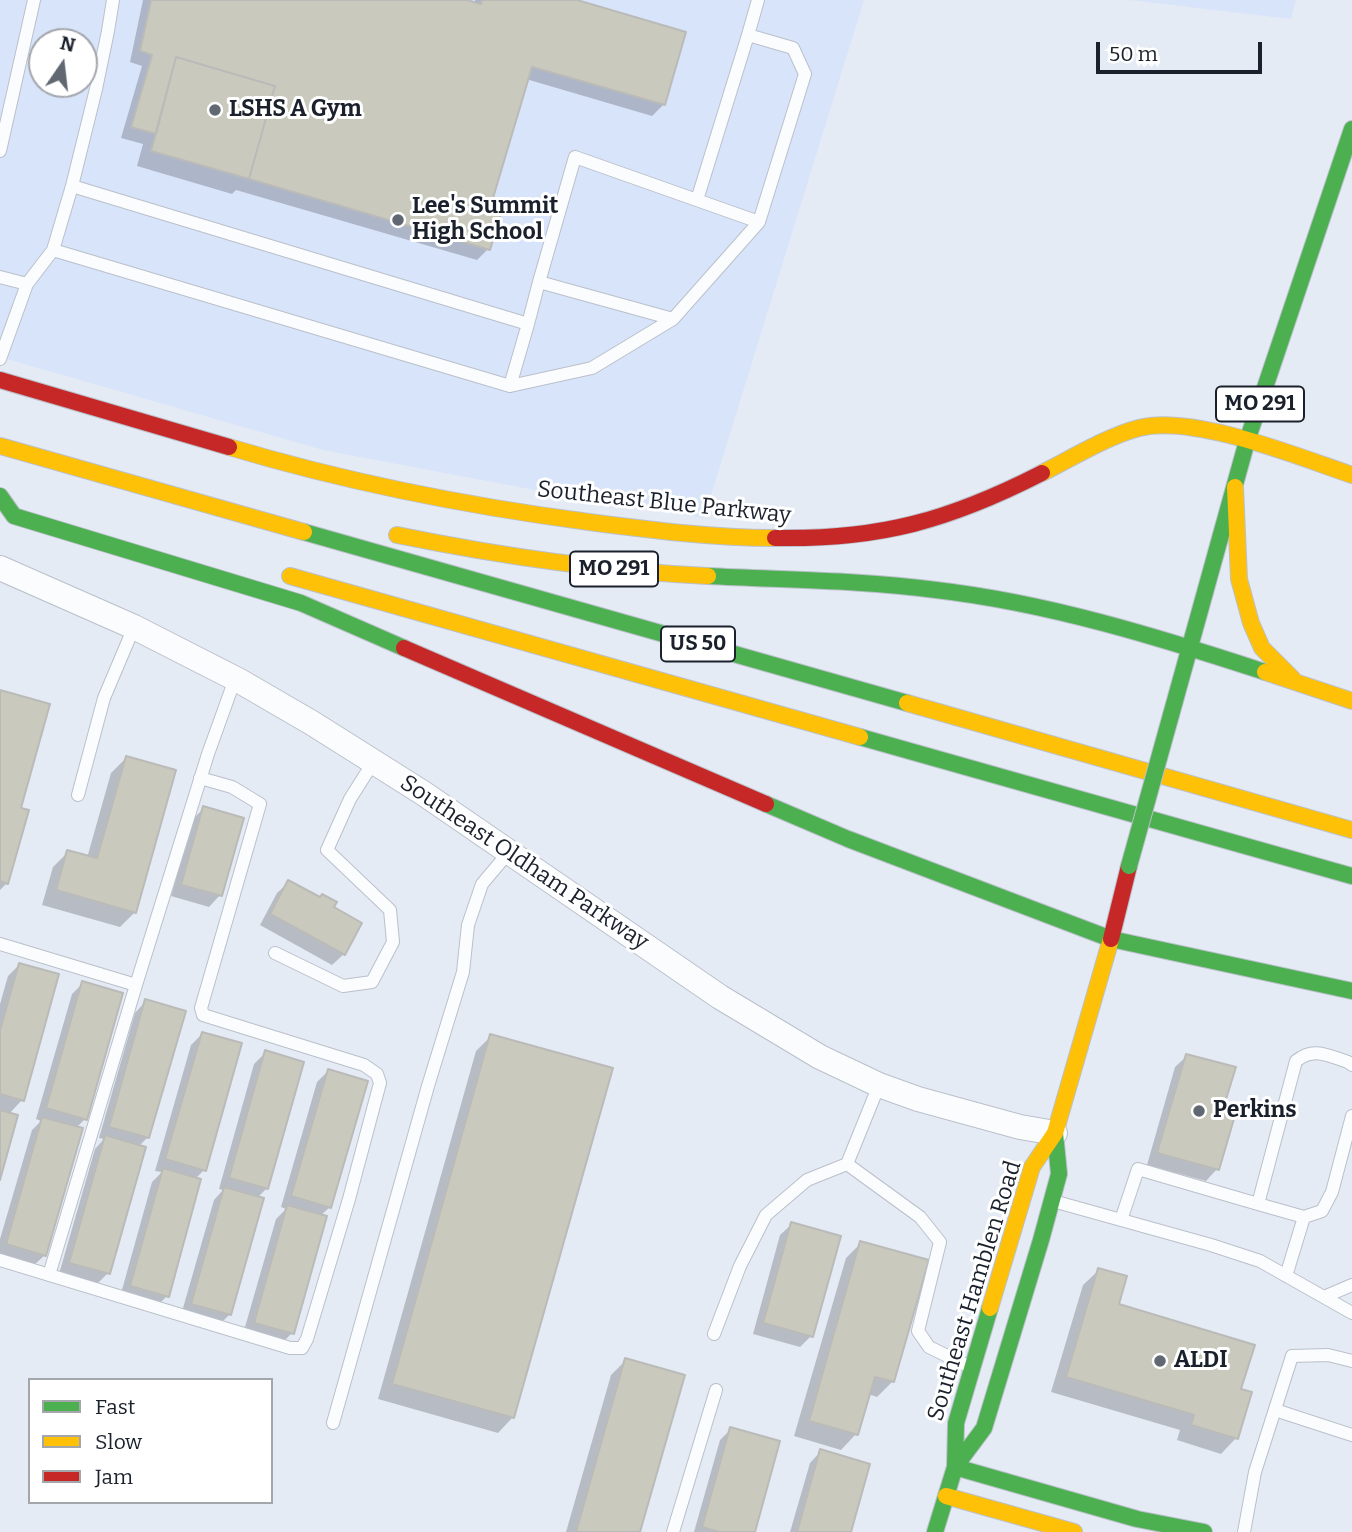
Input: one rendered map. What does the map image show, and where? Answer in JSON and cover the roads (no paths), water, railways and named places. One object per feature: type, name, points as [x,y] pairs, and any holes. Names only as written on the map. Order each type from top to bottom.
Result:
[{"type":"main road","name":"MO 291","points":[[384,532],[548,561],[644,572],[938,590],[1032,605],[1191,648],[1247,441],[1347,166],[1352,129]]},
{"type":"main road","name":"Southeast Blue Parkway","points":[[0,380],[318,472],[421,494],[641,528],[782,539],[864,535],[944,515],[994,497],[1127,431],[1151,425],[1174,424],[1197,428],[1352,475]]},
{"type":"main road","name":"US 50","points":[[0,446],[1352,830]]},
{"type":"main road","points":[[44,458],[71,448]]},
{"type":"main road","points":[[1235,486],[1239,579],[1251,623],[1262,648],[1297,682]]},
{"type":"main road","points":[[0,495],[27,502]]},
{"type":"main road","points":[[0,495],[14,516],[301,603],[848,839],[1111,939],[1352,991]]},
{"type":"main road","name":"US 50","points":[[279,573],[1352,876]]},
{"type":"main road","points":[[1191,648],[1352,701]]},
{"type":"main road","name":"Southeast Hamblen Road","points":[[935,1532],[955,1467],[956,1423],[1032,1167],[1055,1133],[1191,648]]},
{"type":"main road","name":"Southeast Hamblen Road","points":[[955,1467],[984,1428],[1053,1201],[1059,1174],[1055,1133]]},
{"type":"main road","points":[[955,1467],[1137,1519],[1205,1532]]},
{"type":"main road","points":[[946,1496],[1074,1532]]},
{"type":"street","name":"Southeast Oldham Parkway","points":[[0,568],[134,627],[235,679],[374,761],[720,997],[820,1057],[879,1085],[918,1099],[1020,1127],[1055,1133]]},
{"type":"lane","points":[[0,151],[34,0]]},
{"type":"lane","points":[[0,359],[27,284],[53,250],[96,89],[113,0]]},
{"type":"lane","points":[[697,200],[758,0]]},
{"type":"lane","points":[[53,250],[510,386],[592,368],[673,319],[759,222],[805,74],[793,48],[748,35]]},
{"type":"lane","points":[[510,386],[575,157],[759,222]]},
{"type":"lane","points":[[72,186],[528,324]]},
{"type":"lane","points":[[0,277],[27,284]]},
{"type":"lane","points":[[540,282],[673,319]]},
{"type":"lane","points":[[78,795],[104,698],[134,627]]},
{"type":"lane","points":[[50,1275],[200,778],[235,679]]},
{"type":"lane","points":[[275,953],[343,986],[372,982],[393,942],[390,910],[327,850],[350,799],[374,761]]},
{"type":"lane","points":[[0,1260],[290,1348],[302,1348],[307,1339],[380,1083],[377,1074],[364,1065],[203,1015],[201,1008],[260,804],[227,786],[200,778]]},
{"type":"lane","points":[[333,1423],[463,972],[468,925],[482,884],[509,852]]},
{"type":"lane","points":[[0,944],[136,985]]},
{"type":"lane","points":[[1258,1204],[1296,1061],[1304,1054],[1317,1052],[1348,1062],[1352,1066]]},
{"type":"lane","points":[[714,1334],[740,1266],[766,1215],[807,1180],[847,1164],[879,1085]]},
{"type":"lane","points":[[1121,1220],[1138,1169],[1304,1217],[1322,1210],[1332,1192],[1352,1116]]},
{"type":"lane","points":[[847,1164],[920,1217],[940,1242],[918,1331],[929,1348],[972,1368]]},
{"type":"lane","points":[[1053,1201],[1260,1261],[1352,1313]]},
{"type":"lane","points":[[1286,1276],[1304,1217]]},
{"type":"lane","points":[[1324,1297],[1352,1285]]},
{"type":"lane","points":[[1244,1532],[1255,1472],[1292,1356],[1328,1355],[1352,1361]]},
{"type":"lane","points":[[673,1532],[716,1390]]},
{"type":"lane","points":[[1275,1410],[1352,1435]]},
{"type":"place","name":"LSHS A Gym","points":[[215,110]]},
{"type":"place","name":"Lee's Summit High School","points":[[398,220]]},
{"type":"place","name":"Perkins","points":[[1199,1111]]},
{"type":"place","name":"ALDI","points":[[1160,1361]]}]
